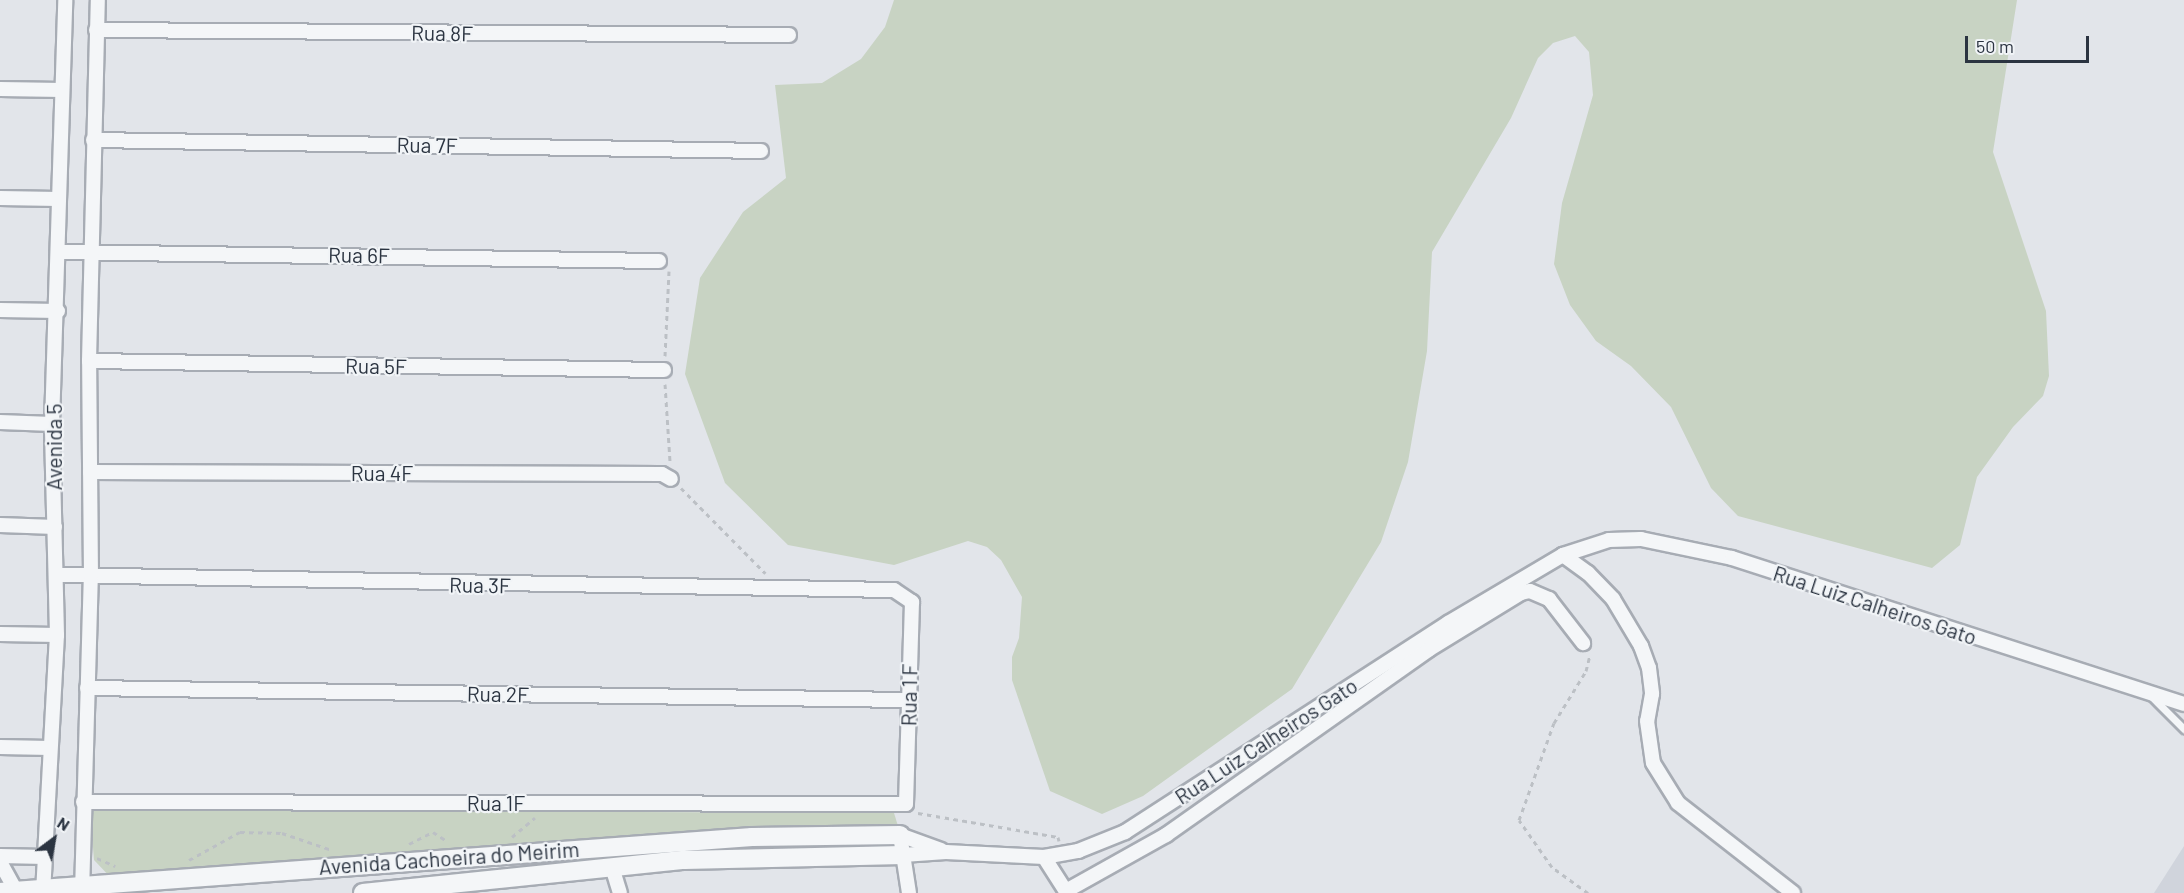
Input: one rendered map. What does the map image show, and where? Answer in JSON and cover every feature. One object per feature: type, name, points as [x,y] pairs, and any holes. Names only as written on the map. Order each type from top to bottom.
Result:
[{"type":"street","name":"Avenida 5","points":[[43,891],[57,635],[52,424],[58,311],[58,199],[65,0]]},
{"type":"street","name":"Avenida 5","points":[[81,888],[91,577],[89,361],[98,0]]},
{"type":"street","name":"Rua 8F","points":[[96,30],[789,35]]},
{"type":"street","points":[[0,89],[62,90]]},
{"type":"street","name":"Rua 7F","points":[[93,140],[760,151]]},
{"type":"street","points":[[0,198],[58,199]]},
{"type":"street","name":"Rua 6F","points":[[59,252],[658,261]]},
{"type":"street","points":[[0,310],[58,311]]},
{"type":"street","name":"Rua 5F","points":[[89,361],[664,370]]},
{"type":"street","points":[[0,422],[52,424]]},
{"type":"street","name":"Rua 4F","points":[[90,472],[662,474],[672,479]]},
{"type":"street","points":[[0,525],[55,527]]},
{"type":"street","name":"Rua Luiz Calheiros Gato","points":[[903,855],[946,852],[1044,857],[1125,832],[1448,623],[1563,555],[1609,540],[1641,538],[1682,546],[2184,704]]},
{"type":"street","points":[[1563,555],[1588,573],[1613,599],[1641,646],[1649,668],[1652,694],[1647,721],[1653,763],[1678,802],[1793,893]]},
{"type":"street","name":"Rua 3F","points":[[57,575],[903,593]]},
{"type":"street","points":[[1044,857],[1067,892],[1166,835],[1428,650],[1521,593],[1530,591],[1549,599],[1583,643]]},
{"type":"street","name":"Rua 1 F","points":[[903,593],[912,602],[908,700],[910,806]]},
{"type":"street","points":[[0,634],[57,635]]},
{"type":"street","name":"Rua 2F","points":[[87,688],[908,700]]},
{"type":"street","points":[[0,747],[50,748]]},
{"type":"street","name":"Rua 1F","points":[[83,802],[906,804],[910,806]]},
{"type":"street","points":[[900,834],[909,893]]},
{"type":"street","name":"Rua Luiz Calheiros Gato","points":[[900,834],[946,852]]},
{"type":"street","name":"Avenida Cachoeira do Meirim","points":[[8,892],[752,837],[900,834]]},
{"type":"street","name":"Avenida Cachoeira do Meirim","points":[[363,893],[612,867],[782,855],[903,855]]},
{"type":"street","points":[[0,856],[45,857]]},
{"type":"street","points":[[0,862],[8,892]]},
{"type":"street","points":[[612,867],[620,893]]},
{"type":"lane","points":[[2147,693],[2184,729]]},
{"type":"path","points":[[672,479],[783,591]]},
{"type":"path","points":[[1583,643],[1591,659],[1554,723],[1519,820],[1552,867],[1588,893]]},
{"type":"path","points":[[910,806],[1059,837],[1059,854]]},
{"type":"path","points":[[509,839],[541,813]]},
{"type":"path","points":[[406,847],[422,834],[433,831],[448,842],[458,842]]},
{"type":"path","points":[[180,861],[191,859],[240,832],[282,833],[332,850],[343,849]]},
{"type":"path","points":[[81,859],[102,857],[118,868]]},
{"type":"shaded area","points":[[2184,846],[2184,893],[2154,893]]},
{"type":"green space","points":[[894,0],[2017,0],[1993,152],[2046,311],[2049,376],[2043,396],[2013,427],[1977,477],[1960,545],[1932,568],[1738,516],[1711,488],[1671,407],[1631,366],[1596,341],[1570,305],[1554,264],[1562,203],[1593,95],[1589,52],[1575,36],[1553,43],[1538,58],[1511,118],[1432,252],[1427,351],[1408,462],[1381,542],[1292,689],[1143,796],[1102,814],[1050,791],[1012,680],[1012,657],[1019,638],[1022,597],[1001,560],[987,547],[968,541],[894,565],[788,545],[725,483],[685,374],[700,278],[743,212],[786,178],[775,85],[822,83],[861,59],[885,27]]},
{"type":"green space","points":[[90,810],[894,813],[898,826],[113,880],[94,860]]}]
